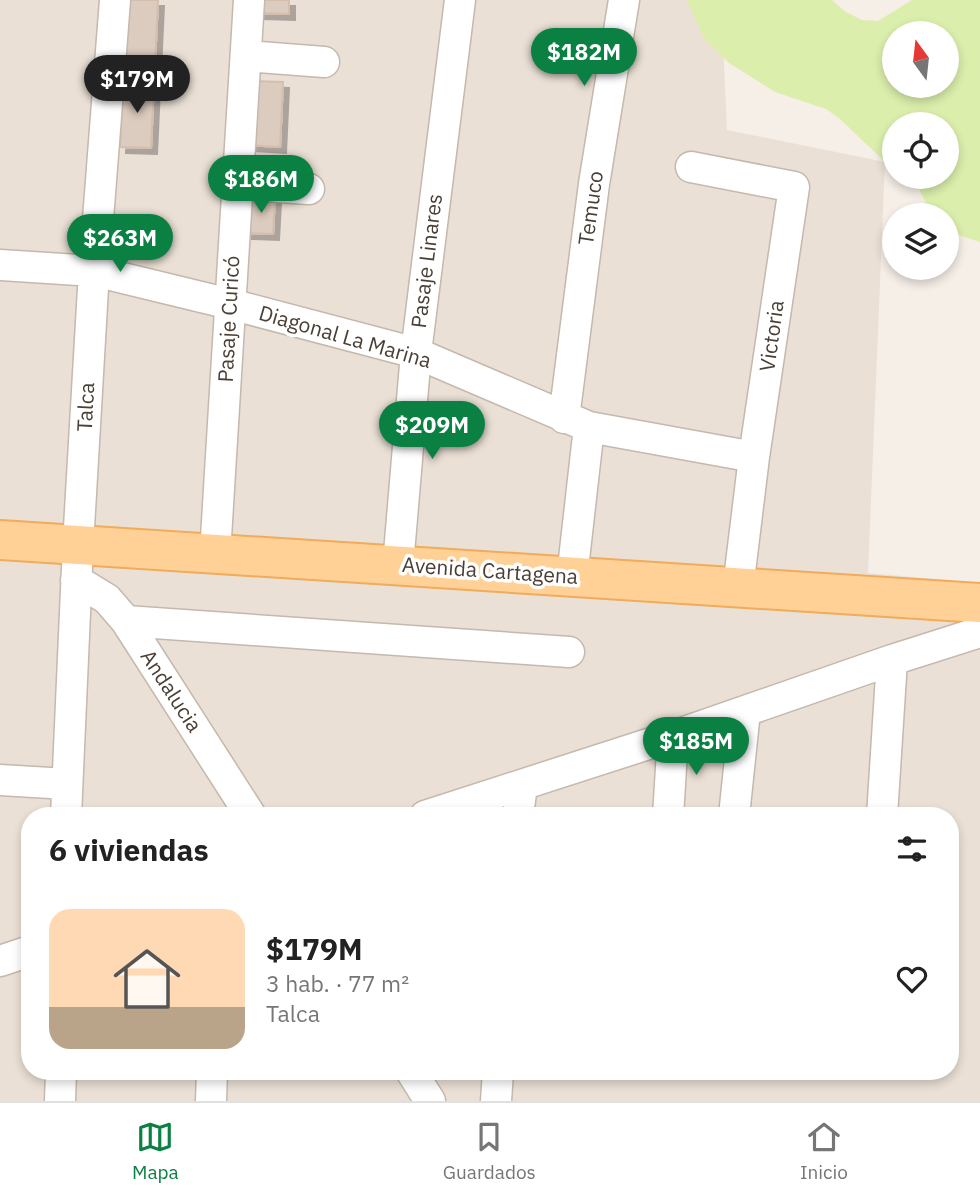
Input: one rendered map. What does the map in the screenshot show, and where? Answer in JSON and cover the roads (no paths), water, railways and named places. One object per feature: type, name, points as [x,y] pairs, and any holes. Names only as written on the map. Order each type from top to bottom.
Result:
[{"type":"main road","name":"Avenida Cartagena","points":[[0,540],[77,563],[215,554],[980,603]]},
{"type":"street","name":"Talca","points":[[66,807],[94,271],[115,0]]},
{"type":"street","name":"Pasaje Curicó","points":[[215,554],[249,0]]},
{"type":"street","name":"Pasaje Linares","points":[[398,565],[416,353],[460,0]]},
{"type":"street","name":"Temuco","points":[[572,577],[576,422],[594,184],[624,0]]},
{"type":"street","points":[[246,56],[324,62]]},
{"type":"street","name":"Victoria","points":[[691,167],[794,187],[754,457],[738,588]]},
{"type":"street","points":[[237,184],[310,189]]},
{"type":"street","name":"Diagonal La Marina","points":[[0,265],[94,271],[230,304],[416,353],[576,422],[754,457]]},
{"type":"street","name":"Andalucia","points":[[77,563],[126,621],[245,807]]},
{"type":"street","points":[[126,621],[569,652]]},
{"type":"street","points":[[458,807],[980,632]]},
{"type":"street","points":[[883,807],[892,660]]},
{"type":"street","points":[[735,807],[745,711]]},
{"type":"street","points":[[669,807],[673,736]]},
{"type":"street","points":[[0,780],[66,784]]},
{"type":"street","points":[[519,807],[522,785]]},
{"type":"street","points":[[0,961],[21,954]]},
{"type":"street","points":[[60,1101],[61,1080]]},
{"type":"street","points":[[211,1101],[212,1080]]},
{"type":"street","points":[[417,1080],[430,1101]]},
{"type":"street","points":[[496,1101],[497,1080]]}]
